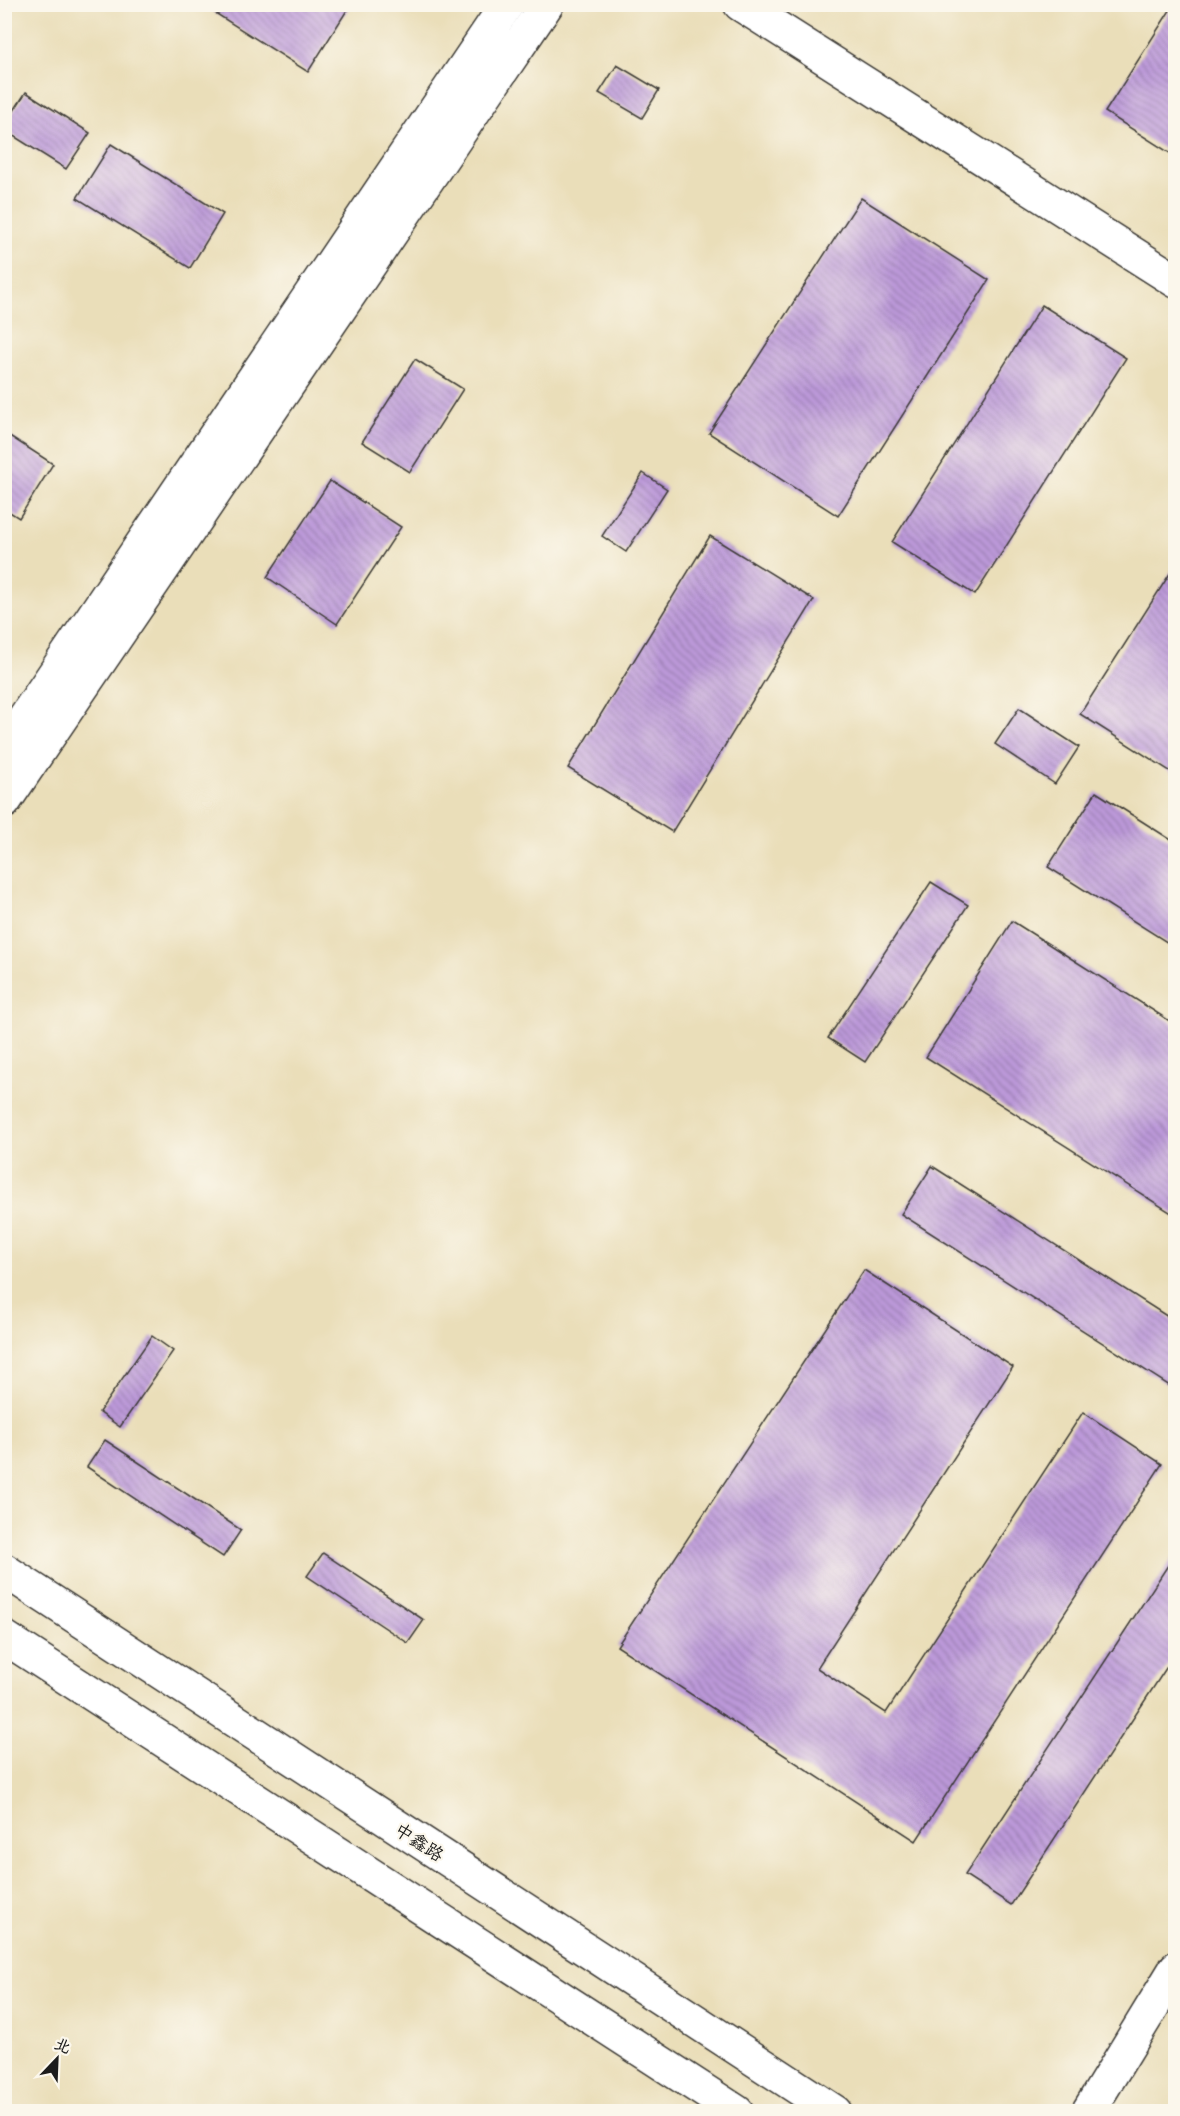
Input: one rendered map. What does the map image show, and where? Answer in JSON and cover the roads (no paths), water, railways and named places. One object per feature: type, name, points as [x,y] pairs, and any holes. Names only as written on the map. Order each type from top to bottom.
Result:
[{"type":"street","points":[[4,748],[507,4]]},
{"type":"street","points":[[4,802],[547,4]]},
{"type":"street","points":[[740,4],[1176,280]]},
{"type":"street","name":"中鑫路","points":[[4,1570],[835,2112]]},
{"type":"street","points":[[4,1637],[738,2112]]},
{"type":"street","points":[[1088,2112],[1176,1968]]}]
